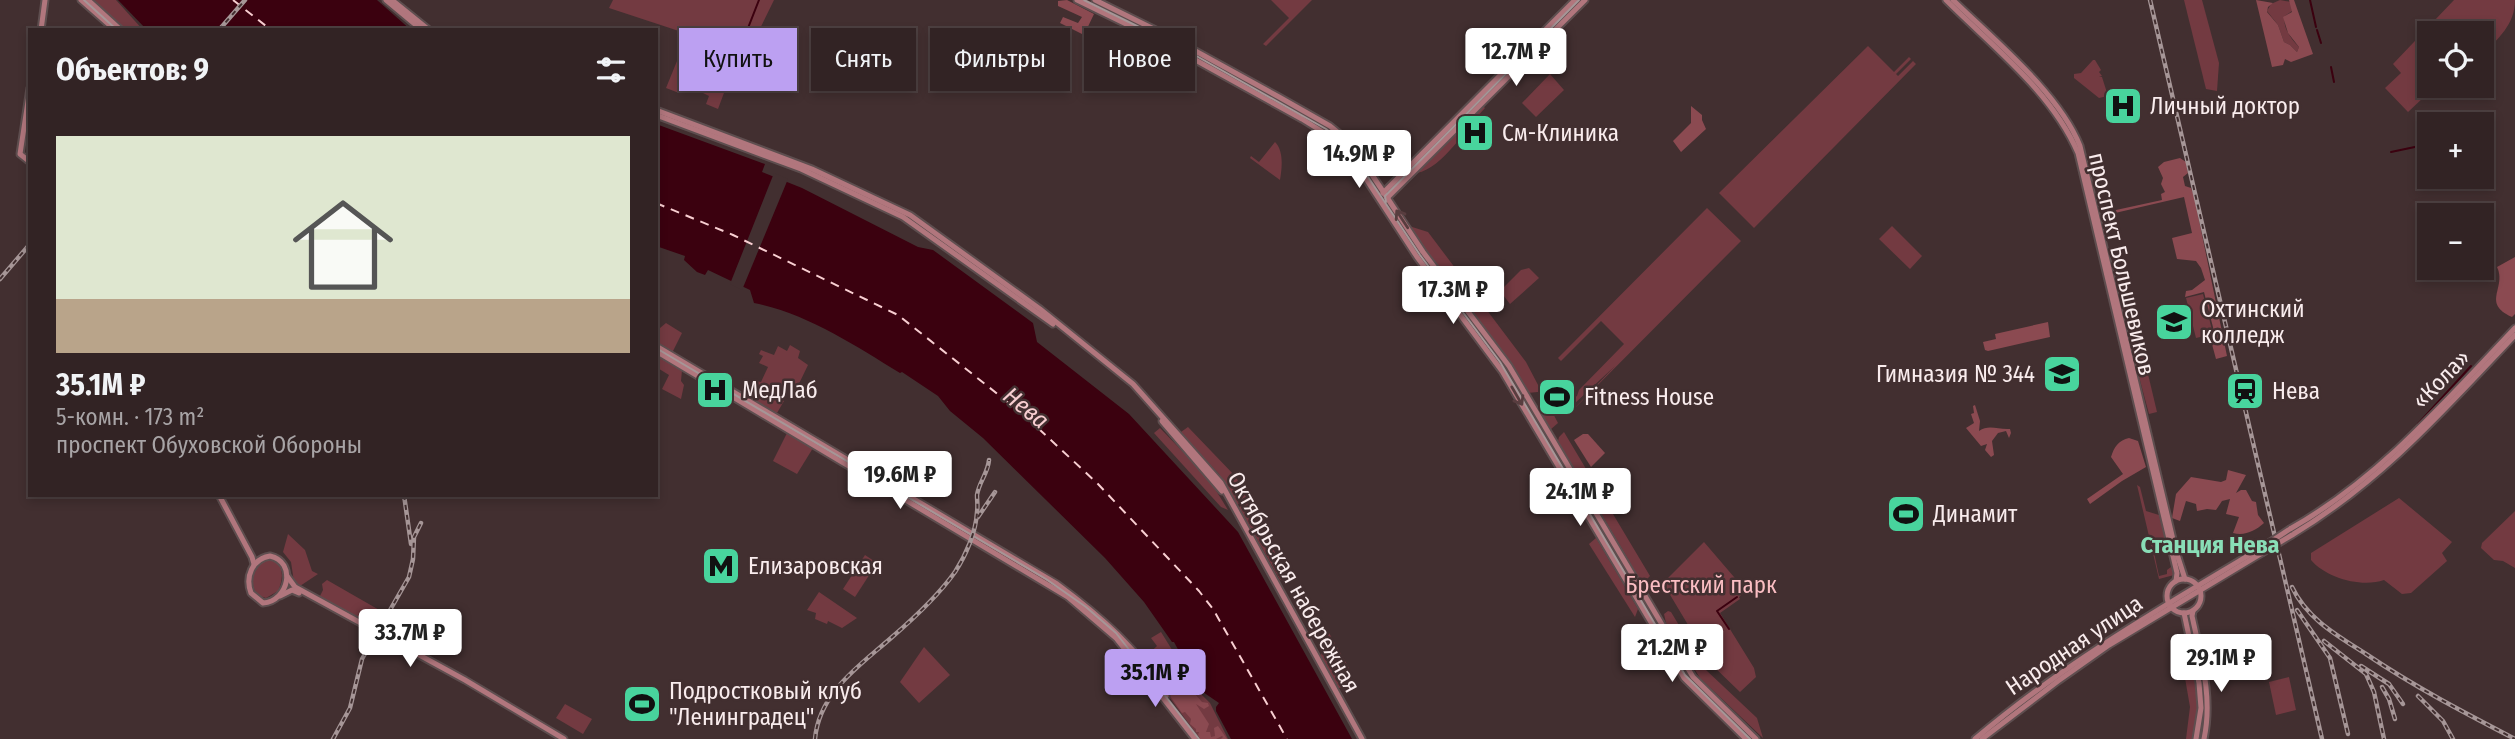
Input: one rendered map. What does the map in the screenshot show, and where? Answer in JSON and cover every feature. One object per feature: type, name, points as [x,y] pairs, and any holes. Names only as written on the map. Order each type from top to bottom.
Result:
[{"type":"main road","points":[[39,28],[43,0]]},
{"type":"main road","points":[[81,0],[113,28]]},
{"type":"main road","points":[[88,0],[119,28]]},
{"type":"main road","points":[[386,0],[420,28]]},
{"type":"main road","points":[[392,0],[426,28]]},
{"type":"main road","points":[[1077,0],[1163,42],[1325,132],[1349,153],[1417,257],[1502,371],[1684,678],[1746,739]]},
{"type":"main road","points":[[1095,0],[1170,37],[1330,126],[1351,143],[1434,268],[1508,366],[1693,677],[1756,739]]},
{"type":"main road","points":[[1380,200],[1384,191],[1575,0]]},
{"type":"main road","points":[[1380,200],[1388,198],[1585,0]]},
{"type":"main road","name":"проспект Большевиков","points":[[1946,0],[2043,97],[2061,119],[2081,160],[2175,548],[2185,579]]},
{"type":"main road","name":"проспект Большевиков","points":[[1953,0],[2049,96],[2069,122],[2085,159],[2177,573],[2176,581],[2168,589],[2170,605]]},
{"type":"main road","points":[[22,153],[28,104]]},
{"type":"main road","name":"Октябрьская набережная","points":[[658,113],[812,169],[910,215],[1039,310],[1132,385],[1219,486],[1360,739]]},
{"type":"main road","points":[[22,153],[28,122]]},
{"type":"main road","points":[[22,153],[28,158]]},
{"type":"main road","name":"«Кола»","points":[[2394,458],[2515,328]]},
{"type":"main road","name":"«Кола»","points":[[2394,458],[2515,335]]},
{"type":"main road","points":[[658,350],[1057,584],[1116,632],[1158,683],[1195,739]]},
{"type":"main road","name":"Народная улица","points":[[1975,739],[2086,654],[2350,497],[2394,458]]},
{"type":"main road","points":[[222,497],[255,555],[261,558]]},
{"type":"main road","points":[[222,497],[252,556],[254,564],[248,585],[253,596],[267,603],[294,590],[463,682],[558,739]]},
{"type":"main road","points":[[254,564],[261,558],[270,556],[278,558],[286,567],[287,576],[280,596]]},
{"type":"main road","points":[[287,576],[295,587],[465,680],[564,739]]},
{"type":"main road","points":[[2176,581],[2185,579],[2199,588],[2200,602],[2192,617],[2207,685],[2204,739]]},
{"type":"main road","points":[[2170,605],[2184,614],[2199,683],[2201,708],[2196,739]]},
{"type":"main road","name":"Народная улица","points":[[1982,739],[2087,660],[2170,605]]},
{"type":"main road","points":[[2184,614],[2193,611]]},
{"type":"green space","points":[[91,0],[116,0],[141,28],[123,28]]},
{"type":"green space","points":[[613,0],[774,0],[760,28],[679,28],[679,31],[609,8]]},
{"type":"green space","points":[[1271,0],[1312,0],[1266,46],[1263,44],[1289,18]]},
{"type":"green space","points":[[2184,0],[2202,0],[2219,63],[2217,91],[2206,89]]},
{"type":"green space","points":[[2280,0],[2291,2],[2292,11],[2285,16],[2285,24],[2290,37],[2299,47],[2297,52],[2284,42],[2278,25],[2267,11],[2271,4]]},
{"type":"green space","points":[[2454,0],[2515,0],[2509,24],[2494,43],[2494,21],[2434,21]]},
{"type":"green space","points":[[2417,39],[2417,98],[2423,98],[2408,112],[2385,88],[2401,73],[2393,64]]},
{"type":"green space","points":[[1868,46],[1894,72],[1909,57],[1911,59],[1896,74],[1898,76],[1913,61],[1916,64],[1754,228],[1719,193]]},
{"type":"green space","points":[[679,56],[680,91],[679,93],[666,88]]},
{"type":"green space","points":[[2093,60],[2101,70],[2099,72],[2102,76],[2099,77],[2102,77],[2108,96],[2099,98],[2074,78],[2074,74],[2081,73]]},
{"type":"green space","points":[[1550,74],[1564,90],[1536,117],[1522,103]]},
{"type":"green space","points":[[725,91],[718,109],[706,104],[709,96],[701,92]]},
{"type":"green space","points":[[1482,105],[1485,108],[1454,146],[1427,170],[1417,173]]},
{"type":"green space","points":[[1275,142],[1281,155],[1280,180],[1250,158],[1251,156],[1259,162]]},
{"type":"green space","points":[[1707,208],[1741,241],[1565,418],[1615,366],[1561,416],[1557,409],[1577,396],[1579,390],[1624,344],[1601,321],[1561,361],[1558,358]]},
{"type":"green space","points":[[1409,226],[1428,232],[1526,362],[1558,423],[1550,430],[1539,413],[1540,410],[1543,415],[1549,411],[1538,392],[1527,393]]},
{"type":"green space","points":[[1892,226],[1922,256],[1910,269],[1879,239]]},
{"type":"green space","points":[[1529,268],[1539,278],[1510,304],[1500,291],[1521,270]]},
{"type":"green space","points":[[2203,294],[2213,334],[2196,338],[2186,298]]},
{"type":"green space","points":[[666,323],[682,333],[672,353],[658,345],[658,327]]},
{"type":"green space","points":[[790,345],[800,351],[798,358],[808,365],[794,394],[783,387],[779,393],[775,392],[774,395],[784,401],[777,413],[748,396],[756,381],[761,382],[768,367],[759,363],[763,356],[759,354],[761,350],[774,355],[778,346],[787,351]]},
{"type":"green space","points":[[2143,353],[2157,412],[2149,414],[2134,358]]},
{"type":"green space","points":[[660,357],[682,370],[681,381],[684,385],[681,399],[662,389],[669,375],[658,368]]},
{"type":"green space","points":[[1188,427],[1236,477],[1247,499],[1237,505],[1219,474],[1182,434]]},
{"type":"green space","points":[[1160,428],[1209,479],[1228,510],[1221,507],[1154,433]]},
{"type":"green space","points":[[1564,432],[1650,576],[1641,585],[1557,444],[1633,567],[1558,441]]},
{"type":"green space","points":[[787,433],[813,448],[797,474],[773,461]]},
{"type":"green space","points":[[2137,485],[2140,487],[2146,511],[2159,515],[2165,538],[2152,543],[2159,576],[2167,574],[2171,567],[2174,575],[2159,579]]},
{"type":"green space","points":[[2399,498],[2452,542],[2442,553],[2447,561],[2411,593],[2402,594],[2384,580],[2365,583],[2345,580],[2326,572],[2311,560],[2311,553]]},
{"type":"green space","points":[[1248,502],[1287,575],[1280,580],[1239,507]]},
{"type":"green space","points":[[2515,511],[2515,568],[2503,561],[2494,560],[2481,548],[2482,543]]},
{"type":"green space","points":[[288,534],[305,550],[312,571],[318,574],[300,586],[294,582],[291,562],[283,552]]},
{"type":"green space","points":[[1596,538],[1638,609],[1635,617],[1589,544]]},
{"type":"green space","name":"Брестский парк","points":[[1704,542],[1746,591],[1740,599],[1720,613],[1754,668],[1756,677],[1740,692],[1712,665],[1663,583]]},
{"type":"green space","points":[[865,555],[877,563],[855,597],[843,589]]},
{"type":"green space","points":[[266,560],[277,563],[282,575],[278,591],[266,598],[257,595],[253,580],[258,567]]},
{"type":"green space","points":[[327,580],[381,611],[373,628],[319,598],[323,590],[322,584]]},
{"type":"green space","points":[[819,592],[857,618],[842,628],[828,621],[827,624],[815,619],[816,613],[807,610]]},
{"type":"green space","points":[[1668,611],[1706,670],[1757,718],[1763,738],[1700,678],[1666,623],[1664,614]]},
{"type":"green space","points":[[1161,632],[1197,690],[1210,703],[1228,739],[1200,739],[1142,660],[1157,646],[1151,638]]},
{"type":"green space","points":[[1329,633],[1349,668],[1336,675],[1342,687],[1337,689],[1320,658]]},
{"type":"green space","points":[[924,647],[950,675],[919,703],[900,682]]},
{"type":"green space","points":[[2191,658],[2198,708],[2195,739],[2186,739],[2190,707],[2185,678]]},
{"type":"green space","points":[[2289,677],[2296,710],[2276,715],[2269,682]]},
{"type":"green space","points":[[565,704],[592,719],[583,734],[556,718]]},
{"type":"shaded area","points":[[1067,0],[1094,14],[1087,28],[1084,28],[1084,35],[1060,23],[1063,17],[1078,23],[1082,17],[1058,6],[1058,1]]},
{"type":"shaded area","points":[[2256,0],[2273,3],[2267,12],[2278,25],[2284,42],[2297,52],[2299,47],[2288,33],[2283,17],[2292,12],[2289,0],[2294,0],[2313,54],[2291,62],[2285,59],[2283,65],[2272,67]]},
{"type":"shaded area","points":[[1691,106],[1702,115],[1706,129],[1681,152],[1673,141],[1691,123]]},
{"type":"shaded area","points":[[2180,158],[2186,162],[2188,173],[2183,177],[2185,186],[2191,188],[2194,196],[2227,356],[2216,359],[2210,337],[2215,335],[2204,292],[2185,297],[2186,291],[2192,290],[2205,280],[2201,268],[2196,261],[2177,259],[2172,238],[2192,233],[2184,197],[2115,213],[2116,210],[2162,200],[2161,194],[2165,192],[2158,167],[2164,162]]},
{"type":"shaded area","points":[[2515,257],[2515,314],[2512,317],[2503,312],[2496,301],[2499,282],[2497,267]]},
{"type":"shaded area","points":[[2048,322],[2050,337],[1985,350],[1983,342],[1996,339],[1995,334]]},
{"type":"shaded area","points":[[1975,405],[1980,421],[1979,431],[1990,428],[2010,429],[2009,438],[2006,431],[1998,433],[1992,441],[1994,455],[1991,457],[1985,450],[1987,444],[1981,446],[1966,428],[1974,423],[1971,414],[1974,413]]},
{"type":"shaded area","points":[[1588,434],[1605,453],[1591,467],[1574,440]]},
{"type":"shaded area","points":[[2129,438],[2138,441],[2146,467],[2090,504],[2087,499],[2123,474],[2111,457],[2117,444]]},
{"type":"shaded area","points":[[2228,470],[2246,475],[2236,493],[2246,490],[2252,501],[2256,502],[2258,515],[2264,523],[2250,532],[2233,533],[2239,517],[2226,514],[2230,499],[2222,501],[2216,510],[2197,511],[2196,504],[2186,501],[2180,521],[2172,518],[2176,494],[2191,477],[2221,482],[2226,480]]},
{"type":"shaded area","points":[[1180,684],[1186,684],[1202,702],[1208,703],[1209,706],[1204,709],[1196,704],[1209,724],[1206,732],[1210,732],[1211,737],[1215,736],[1214,728],[1218,726],[1227,739],[1221,739],[1222,736],[1216,739],[1200,739],[1199,732],[1190,724],[1191,719],[1185,712],[1182,713],[1170,696],[1171,692],[1178,691]]},
{"type":"water","points":[[118,0],[377,0],[409,28],[145,28]]},
{"type":"water","name":"Нева","points":[[658,125],[765,164],[762,172],[802,188],[918,247],[933,250],[1033,323],[1037,342],[1129,414],[1238,532],[1352,739],[1231,739],[1216,711],[1219,703],[1200,690],[1174,642],[1144,602],[1105,558],[983,438],[950,411],[938,396],[902,372],[830,332],[793,315],[754,303],[750,290],[708,270],[705,275],[697,272],[684,260],[685,256],[658,247]]},
{"type":"pier","points":[[774,173],[788,179],[742,290],[730,284]]},
{"type":"waterway","points":[[748,28],[759,0]]},
{"type":"waterway","points":[[2310,0],[2316,27]]},
{"type":"waterway","points":[[2317,30],[2321,43]]},
{"type":"waterway","points":[[2331,67],[2334,82]]},
{"type":"waterway","points":[[2391,152],[2417,147]]},
{"type":"waterway","points":[[2418,424],[2471,366]]},
{"type":"waterway","points":[[1729,629],[1717,611],[1737,597]]},
{"type":"ferry route","points":[[233,0],[268,28]]},
{"type":"ferry route","points":[[658,204],[733,235],[898,315],[1024,415],[1098,484],[1199,591],[1213,609],[1287,739]]},
{"type":"tram line","points":[[84,0],[115,28]]},
{"type":"tram line","points":[[1084,0],[1184,49],[1326,129],[1348,147],[1420,255],[1500,362],[1685,675],[1750,739]]},
{"type":"tram line","points":[[1386,202],[1385,196],[1579,0]]},
{"type":"tram line","points":[[658,349],[1046,579],[1086,607],[1116,633],[1199,739]]},
{"type":"railway","points":[[221,28],[245,0]]},
{"type":"railway","points":[[2150,0],[2322,739]]},
{"type":"railway","points":[[0,279],[28,246]]},
{"type":"railway","points":[[815,739],[824,708],[842,682],[925,607],[955,572],[973,535],[977,495],[989,460]]},
{"type":"railway","points":[[978,517],[995,492]]},
{"type":"railway","points":[[404,497],[411,544]]},
{"type":"railway","points":[[333,739],[350,708],[362,659],[409,577],[414,537],[421,523]]},
{"type":"railway","points":[[2292,587],[2315,618],[2334,633],[2421,688],[2515,739]]},
{"type":"railway","points":[[2297,610],[2330,658],[2348,734]]},
{"type":"railway","points":[[2324,641],[2366,674],[2374,692],[2384,739]]},
{"type":"railway","points":[[2361,666],[2389,684],[2403,704]]},
{"type":"railway","points":[[2382,687],[2395,719]]},
{"type":"railway","points":[[2418,696],[2443,721],[2453,739]]},
{"type":"place","name":"Личный доктор","points":[[2123,106]]},
{"type":"place","name":"См-Клиника","points":[[1475,133]]},
{"type":"place","name":"Охтинский колледж","points":[[2174,322]]},
{"type":"place","name":"Гимназия № 344","points":[[2062,374]]},
{"type":"place","name":"МедЛаб","points":[[715,390]]},
{"type":"place","name":"Нева","points":[[2245,391]]},
{"type":"place","name":"Fitness House","points":[[1557,397]]},
{"type":"place","name":"Динамит","points":[[1906,514]]},
{"type":"place","name":"Елизаровская","points":[[721,566]]},
{"type":"place","name":"Подростковый клуб \"Ленинградец\"","points":[[642,704]]},
{"type":"district","name":"Станция Нева","points":[[2210,545]]}]
